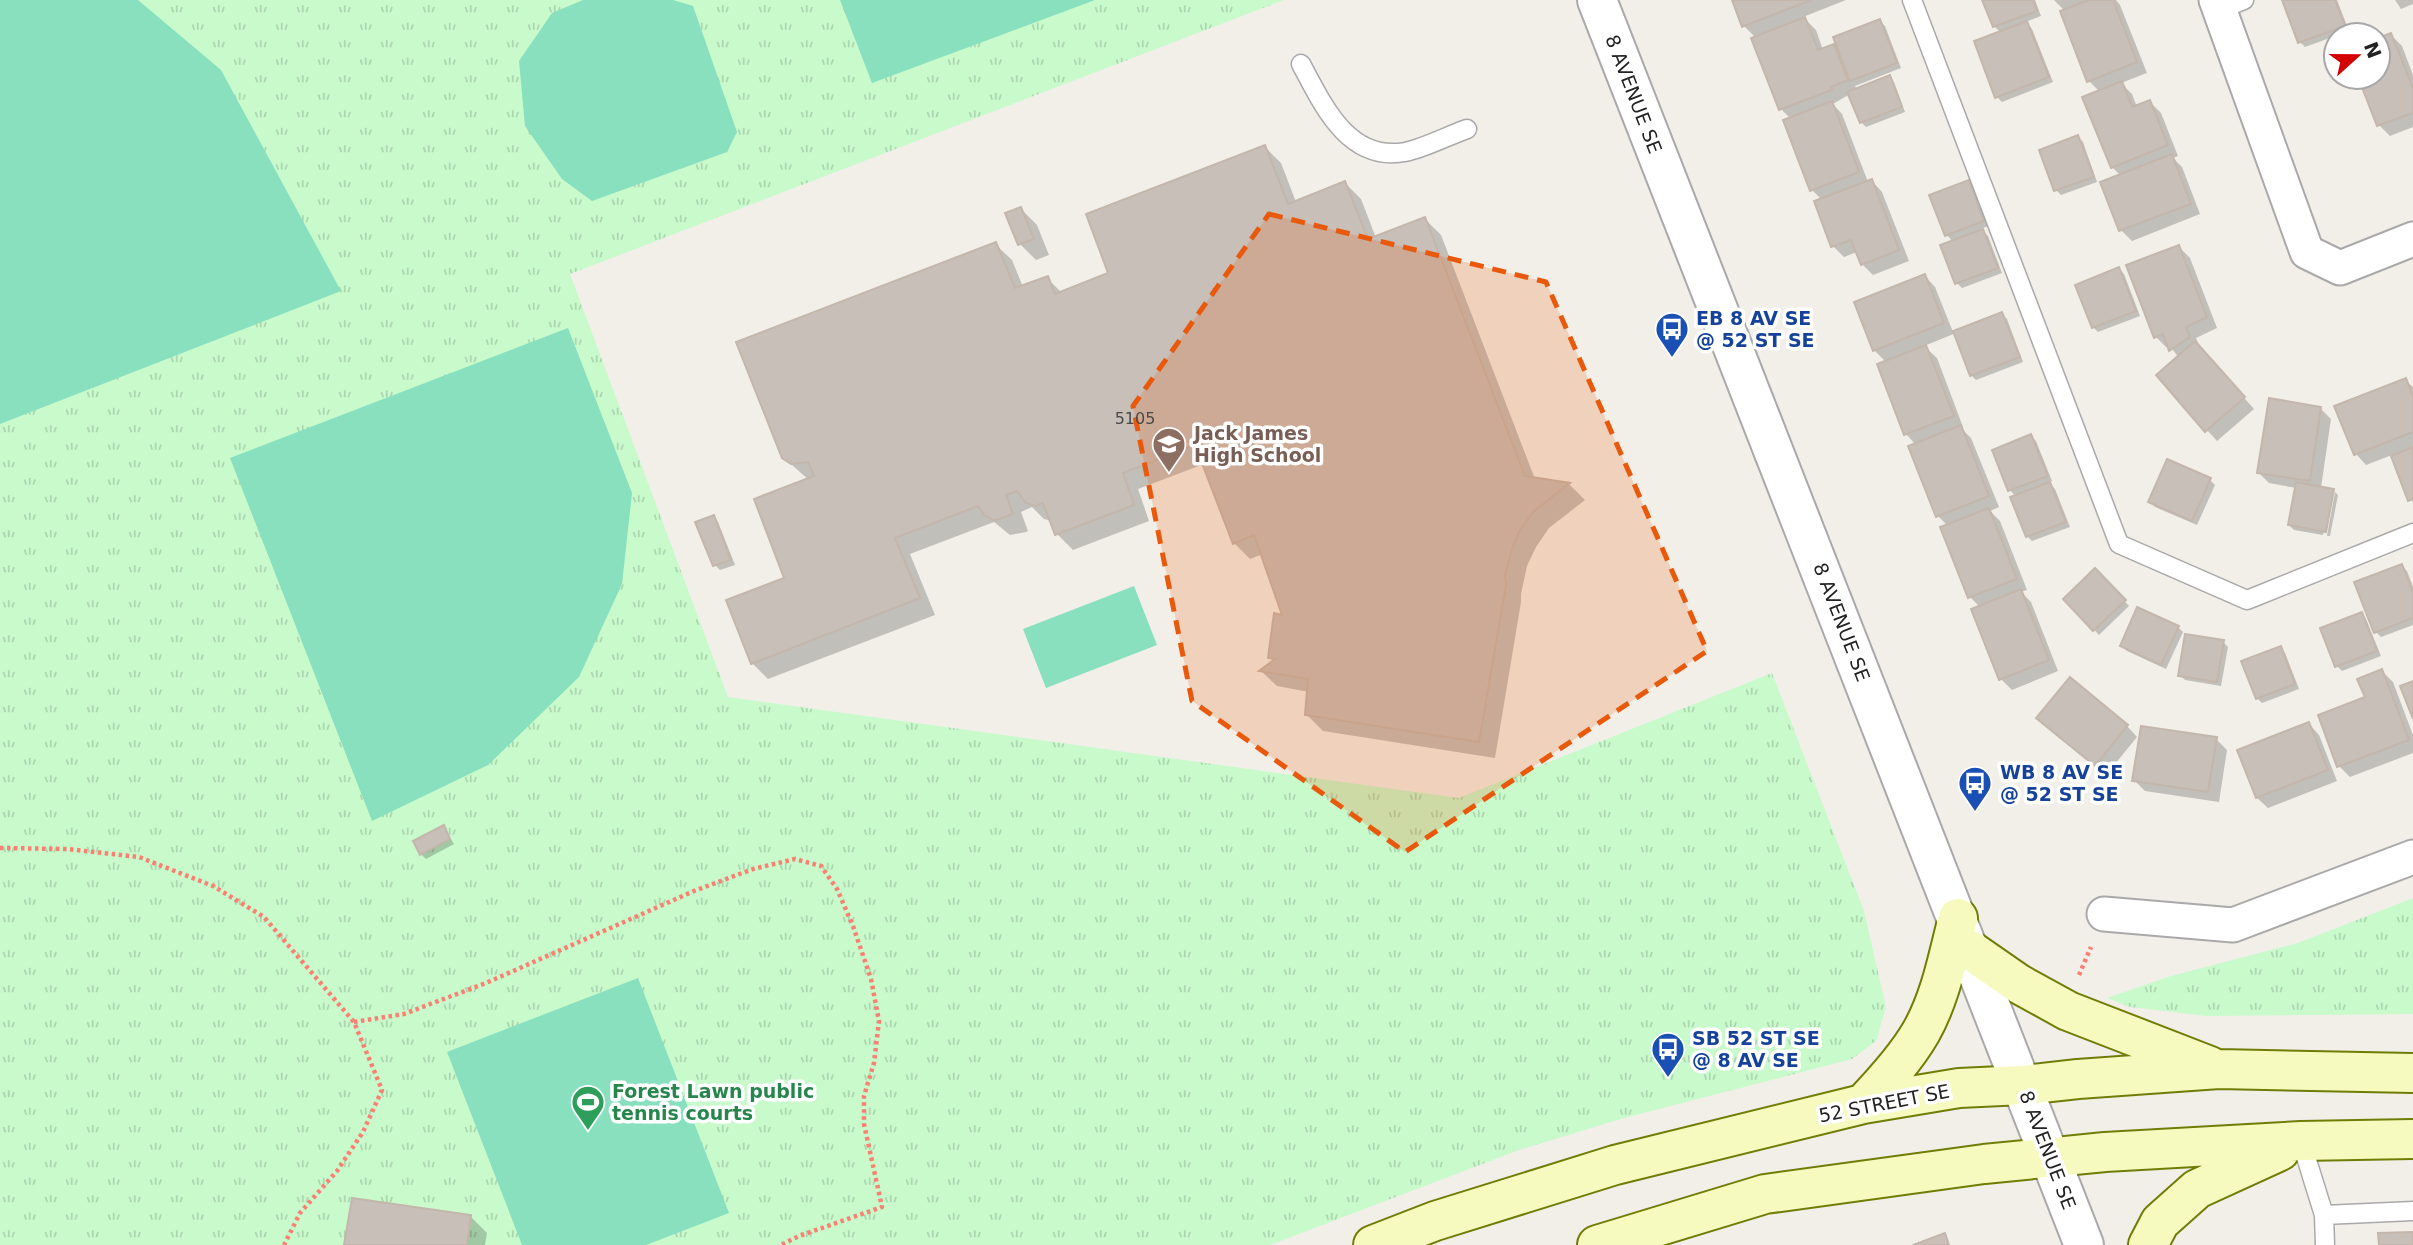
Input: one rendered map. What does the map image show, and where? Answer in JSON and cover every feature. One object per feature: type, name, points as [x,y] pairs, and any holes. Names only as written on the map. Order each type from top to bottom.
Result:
[{"type":"main road","points":[[1863,1104],[1891,1073],[1921,1032],[1964,934],[2019,984],[2068,1011],[2219,1069]]},
{"type":"main road","name":"52 STREET SE","points":[[1373,1245],[1435,1221],[1615,1165],[1863,1104],[1959,1088],[2023,1086],[2078,1079],[2219,1069],[2413,1073]]},
{"type":"main road","points":[[1597,1245],[1765,1194],[2050,1157],[2301,1141],[2413,1139]]},
{"type":"main road","points":[[2148,1245],[2160,1222],[2197,1189],[2301,1141]]},
{"type":"street","name":"8 AVENUE SE","points":[[1597,0],[2084,1245]]},
{"type":"street","points":[[2226,3],[2307,252],[2340,268],[2413,239]]},
{"type":"street","points":[[2105,914],[2233,925],[2413,857]]},
{"type":"lane","points":[[1912,0],[2119,544],[2247,600],[2413,534]]},
{"type":"lane","points":[[1301,64],[1325,108],[1348,137],[1373,151],[1404,152],[1467,129]]},
{"type":"lane","points":[[2301,1141],[2324,1215],[2325,1245]]},
{"type":"lane","points":[[2324,1215],[2413,1211]]},
{"type":"path","points":[[0,848],[67,849],[139,857],[214,886],[264,917],[354,1022],[382,1090],[363,1132],[337,1171],[300,1213],[284,1245]]},
{"type":"path","points":[[354,1022],[404,1014],[486,984],[694,891],[753,869],[795,859],[821,866],[837,889],[853,926],[871,978],[879,1021],[874,1063],[864,1096],[864,1124],[882,1207],[780,1245]]},
{"type":"highlighted area","points":[[1269,214],[1546,282],[1707,651],[1405,852],[1192,701],[1133,406]]},
{"type":"green space","points":[[0,0],[1284,0],[570,274],[728,697],[1459,798],[1772,673],[1864,911],[1886,1007],[1876,1041],[1852,1059],[1624,1118],[1519,1150],[1270,1245],[0,1245]]},
{"type":"green space","points":[[0,0],[138,0],[221,70],[341,291],[0,424]]},
{"type":"green space","points":[[583,0],[673,0],[693,6],[737,132],[727,152],[592,201],[562,179],[525,126],[519,61],[552,13]]},
{"type":"green space","points":[[840,0],[1095,0],[872,83]]},
{"type":"green space","points":[[568,328],[632,493],[622,584],[579,677],[488,765],[372,821],[230,458]]},
{"type":"green space","points":[[1134,586],[1157,645],[1046,688],[1023,629]]},
{"type":"green space","points":[[2413,898],[2413,1014],[2206,1016],[2130,1007],[2107,998],[2171,976],[2298,943]]},
{"type":"green space","name":"Forest Lawn public tennis courts","points":[[638,978],[729,1213],[646,1245],[522,1245],[447,1052]]},
{"type":"building","points":[[1732,0],[1811,0],[1742,27]]},
{"type":"building","points":[[1982,0],[2033,0],[2037,11],[1993,27]]},
{"type":"building","points":[[2089,0],[2113,0],[2137,62],[2087,82],[2060,11]]},
{"type":"building","points":[[2282,0],[2335,0],[2343,21],[2322,21],[2322,34],[2298,43]]},
{"type":"building","points":[[1805,17],[1818,50],[1834,44],[1848,80],[1831,87],[1832,90],[1779,110],[1751,38]]},
{"type":"building","points":[[1880,19],[1897,63],[1850,81],[1833,37]]},
{"type":"building","points":[[2027,21],[2049,77],[1995,98],[1974,41]]},
{"type":"building","points":[[2392,36],[2413,88],[2413,113],[2377,126],[2363,91],[2392,91]]},
{"type":"building","points":[[1890,75],[1902,107],[1860,123],[1847,92]]},
{"type":"building","points":[[2122,81],[2132,107],[2150,100],[2168,145],[2111,168],[2082,97]]},
{"type":"building","points":[[1832,101],[1859,172],[1810,191],[1783,120]]},
{"type":"building","points":[[2078,135],[2094,177],[2054,191],[2039,150]]},
{"type":"building","points":[[1265,145],[1288,204],[1345,181],[1368,239],[1425,217],[1525,476],[1570,483],[1533,512],[1520,530],[1512,549],[1505,576],[1506,585],[1479,742],[1305,715],[1308,679],[1259,671],[1275,659],[1268,658],[1274,613],[1282,615],[1254,535],[1233,544],[1195,445],[1123,473],[1134,505],[1055,535],[1043,503],[1035,506],[1026,503],[1017,491],[1006,495],[1013,514],[993,520],[984,515],[978,506],[895,538],[920,598],[751,664],[726,600],[784,578],[754,499],[814,476],[808,462],[791,464],[782,458],[736,342],[996,242],[1015,288],[1048,276],[1055,294],[1108,273],[1086,214]]},
{"type":"building","points":[[2172,154],[2191,204],[2119,231],[2100,182]]},
{"type":"building","points":[[1872,179],[1899,250],[1861,265],[1851,240],[1831,247],[1814,201]]},
{"type":"building","points":[[1969,180],[1984,221],[1945,236],[1929,195]]},
{"type":"building","points":[[1021,207],[1034,239],[1018,245],[1005,213]]},
{"type":"building","points":[[1983,229],[1998,268],[1955,284],[1940,245]]},
{"type":"building","points":[[2179,245],[2207,317],[2186,327],[2190,337],[2169,351],[2163,334],[2154,338],[2126,265]]},
{"type":"building","points":[[2119,267],[2136,311],[2092,328],[2075,285]]},
{"type":"building","points":[[1925,274],[1944,323],[1873,351],[1854,302]]},
{"type":"building","points":[[2002,312],[2020,357],[1970,376],[1953,331]]},
{"type":"building","points":[[2195,341],[2245,397],[2205,432],[2156,375]]},
{"type":"building","points":[[1926,345],[1954,416],[1904,435],[1877,364]]},
{"type":"building","points":[[2406,378],[2413,397],[2413,432],[2354,455],[2334,406]]},
{"type":"building","points":[[2269,398],[2321,407],[2310,481],[2257,473]]},
{"type":"building","points":[[1961,425],[1989,496],[1936,517],[1908,446]]},
{"type":"building","points":[[2031,434],[2048,476],[2008,491],[1992,450]]},
{"type":"building","points":[[2413,447],[2413,499],[2408,501],[2391,456]]},
{"type":"building","points":[[2167,459],[2211,478],[2192,521],[2148,502]]},
{"type":"building","points":[[2050,482],[2066,522],[2026,537],[2010,497]]},
{"type":"building","points":[[2296,482],[2334,489],[2326,532],[2288,525]]},
{"type":"building","points":[[1989,508],[2017,579],[1968,598],[1940,527]]},
{"type":"building","points":[[714,515],[731,560],[713,566],[695,522]]},
{"type":"building","points":[[2402,564],[2413,592],[2413,618],[2374,633],[2354,582]]},
{"type":"building","points":[[2095,568],[2126,600],[2093,631],[2063,599]]},
{"type":"building","points":[[2021,589],[2049,660],[1999,680],[1971,609]]},
{"type":"building","points":[[2137,607],[2179,626],[2161,665],[2120,646]]},
{"type":"building","points":[[2362,612],[2377,651],[2335,667],[2320,628]]},
{"type":"building","points":[[2185,634],[2224,640],[2217,682],[2178,676]]},
{"type":"building","points":[[2281,646],[2295,684],[2256,699],[2241,661]]},
{"type":"building","points":[[2382,669],[2409,740],[2337,767],[2318,715],[2365,697],[2357,679]]},
{"type":"building","points":[[2070,677],[2128,725],[2095,766],[2036,718]]},
{"type":"building","points":[[2413,681],[2413,719],[2400,686]]},
{"type":"building","points":[[2309,722],[2328,770],[2256,798],[2237,750]]},
{"type":"building","points":[[2141,726],[2217,737],[2208,792],[2132,781]]},
{"type":"building","points":[[444,825],[450,839],[420,855],[413,841]]},
{"type":"building","points":[[352,1198],[471,1215],[467,1245],[344,1245]]},
{"type":"building","points":[[2413,1232],[2413,1245],[2379,1245],[2378,1233]]},
{"type":"building","points":[[1945,1233],[1949,1245],[1913,1245]]},
{"type":"place","name":"EB 8 AV SE @ 52 ST SE","points":[[1672,359]]},
{"type":"place","name":"Jack James High School","points":[[1169,474]]},
{"type":"place","name":"WB 8 AV SE @ 52 ST SE","points":[[1975,813]]},
{"type":"place","name":"SB 52 ST SE @ 8 AV SE","points":[[1668,1079]]},
{"type":"place","name":"Forest Lawn public tennis courts","points":[[588,1132]]}]
